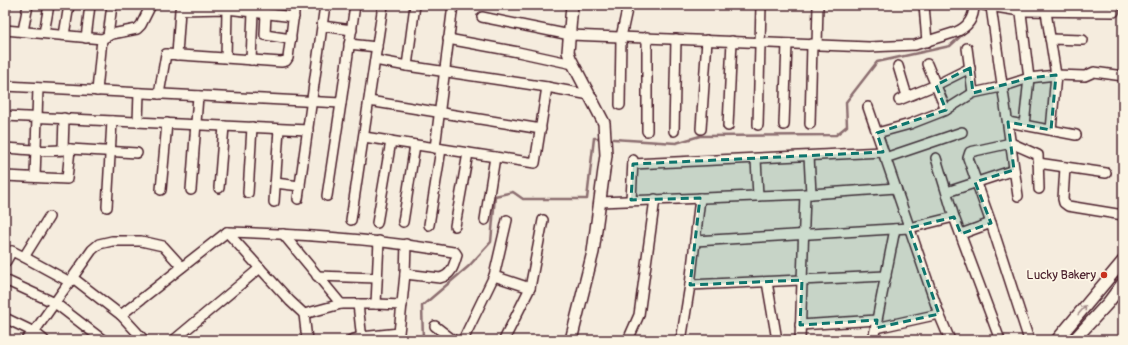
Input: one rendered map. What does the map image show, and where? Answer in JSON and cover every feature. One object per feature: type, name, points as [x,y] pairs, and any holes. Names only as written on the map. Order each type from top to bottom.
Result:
[{"type":"main road","points":[[571,340],[594,252],[606,155],[604,123],[568,52],[572,5]]},
{"type":"main road","points":[[1057,340],[1123,261]]},
{"type":"main road","points":[[1074,340],[1108,303],[1123,283]]},
{"type":"street","points":[[23,31],[28,5]]},
{"type":"street","points":[[44,33],[49,5]]},
{"type":"street","points":[[64,35],[69,5]]},
{"type":"street","points":[[86,38],[90,5]]},
{"type":"street","points":[[96,91],[112,5]]},
{"type":"street","points":[[5,30],[86,38],[105,38],[137,29],[141,25],[151,5]]},
{"type":"street","points":[[159,94],[166,54],[281,62],[286,61],[288,58],[295,5]]},
{"type":"street","points":[[298,199],[325,5]]},
{"type":"street","points":[[327,196],[355,5]]},
{"type":"street","points":[[351,220],[370,101],[383,5]]},
{"type":"street","points":[[407,66],[415,5]]},
{"type":"street","points":[[429,226],[438,148],[439,112],[453,5]]},
{"type":"street","points":[[620,105],[621,37],[628,5]]},
{"type":"street","points":[[758,125],[761,5]]},
{"type":"street","points":[[810,124],[814,44],[818,5]]},
{"type":"street","points":[[924,5],[927,42]]},
{"type":"street","points":[[482,17],[570,35],[869,47],[915,45],[962,30],[974,14],[974,5]]},
{"type":"street","points":[[1018,196],[1008,122],[988,6],[1020,8],[1046,12],[1086,8],[1114,12],[1114,5]]},
{"type":"street","points":[[1020,8],[1029,78],[1024,125]]},
{"type":"street","points":[[177,55],[180,10],[227,9],[253,12],[264,10],[294,16]]},
{"type":"street","points":[[226,58],[227,9]]},
{"type":"street","points":[[264,10],[265,35],[291,39]]},
{"type":"street","points":[[251,60],[253,12]]},
{"type":"street","points":[[1046,12],[1056,75],[1051,130]]},
{"type":"street","points":[[322,26],[352,30]]},
{"type":"street","points":[[647,131],[648,38]]},
{"type":"street","points":[[448,39],[573,64]]},
{"type":"street","points":[[674,131],[676,39]]},
{"type":"street","points":[[701,129],[706,40]]},
{"type":"street","points":[[1050,40],[1083,40]]},
{"type":"street","points":[[728,126],[732,41]]},
{"type":"street","points":[[350,44],[377,47]]},
{"type":"street","points":[[784,125],[787,44]]},
{"type":"street","points":[[967,48],[973,93]]},
{"type":"street","points":[[375,60],[590,94]]},
{"type":"street","points":[[927,64],[946,110]]},
{"type":"street","points":[[898,66],[903,98],[970,68]]},
{"type":"street","points":[[877,133],[910,124],[946,110],[973,93],[1029,78],[1056,75],[1085,76],[1094,72],[1123,76]]},
{"type":"street","points":[[5,86],[341,103]]},
{"type":"street","points":[[364,137],[535,163],[547,87]]},
{"type":"street","points":[[36,177],[38,88]]},
{"type":"street","points":[[138,122],[139,93]]},
{"type":"street","points":[[191,190],[198,96]]},
{"type":"street","points":[[370,101],[541,129]]},
{"type":"street","points":[[868,107],[939,314],[950,340]]},
{"type":"street","points":[[5,116],[308,130]]},
{"type":"street","points":[[5,176],[67,179],[64,118]]},
{"type":"street","points":[[107,206],[112,121]]},
{"type":"street","points":[[1008,122],[1076,135]]},
{"type":"street","points":[[161,190],[167,123]]},
{"type":"street","points":[[219,188],[224,126]]},
{"type":"street","points":[[248,193],[252,127]]},
{"type":"street","points":[[274,202],[279,129]]},
{"type":"street","points":[[631,200],[633,162],[884,155],[962,132]]},
{"type":"street","points":[[377,223],[391,141]]},
{"type":"street","points":[[1028,337],[968,158],[970,152],[1011,144],[1038,155],[1039,189]]},
{"type":"street","points":[[403,222],[415,145]]},
{"type":"street","points":[[5,148],[137,153]]},
{"type":"street","points":[[456,226],[468,153]]},
{"type":"street","points":[[800,340],[809,156]]},
{"type":"street","points":[[485,220],[495,157]]},
{"type":"street","points":[[936,158],[954,216],[1000,340]]},
{"type":"street","points":[[756,159],[758,196]]},
{"type":"street","points":[[1038,163],[1106,173]]},
{"type":"street","points":[[1065,167],[1064,203],[1068,206],[1123,215]]},
{"type":"street","points":[[947,192],[1014,170]]},
{"type":"street","points":[[275,183],[300,186]]},
{"type":"street","points":[[600,202],[808,194],[896,188]]},
{"type":"street","points":[[683,338],[700,198]]},
{"type":"street","points":[[628,340],[639,315],[655,199]]},
{"type":"street","points":[[24,256],[49,216]]},
{"type":"street","points":[[695,241],[909,228],[954,216]]},
{"type":"street","points":[[463,340],[494,276],[507,220]]},
{"type":"street","points":[[504,340],[530,288],[542,220]]},
{"type":"street","points":[[961,234],[991,223]]},
{"type":"street","points":[[873,340],[895,229]]},
{"type":"street","points":[[227,232],[290,301],[304,314],[307,340]]},
{"type":"street","points":[[121,315],[227,232],[283,234],[379,241],[453,252],[457,255],[454,267],[445,277],[440,278],[405,274]]},
{"type":"street","points":[[283,234],[341,304]]},
{"type":"street","points":[[26,340],[34,332],[92,250],[99,244],[112,241],[141,241],[163,246],[182,267]]},
{"type":"street","points":[[376,304],[379,241]]},
{"type":"street","points":[[351,340],[399,333],[405,274],[406,244]]},
{"type":"street","points":[[5,263],[12,251],[72,280],[121,315],[144,340]]},
{"type":"street","points":[[174,340],[260,268]]},
{"type":"street","points":[[317,276],[377,278]]},
{"type":"street","points":[[494,276],[530,288]]},
{"type":"street","points":[[690,285],[886,276]]},
{"type":"street","points":[[5,280],[55,303],[103,340]]},
{"type":"street","points":[[767,282],[776,340]]},
{"type":"street","points":[[304,314],[341,304],[402,305]]},
{"type":"street","points":[[358,304],[361,339]]},
{"type":"street","points":[[800,325],[876,324],[939,314]]},
{"type":"street","points":[[5,318],[34,332],[44,340]]},
{"type":"street","points":[[435,326],[453,340]]},
{"type":"highlighted area","points":[[970,68],[973,93],[1029,78],[1056,75],[1051,130],[1008,122],[1014,170],[975,182],[991,223],[961,234],[954,217],[909,228],[939,314],[876,328],[877,320],[800,325],[802,280],[690,285],[700,198],[631,200],[633,164],[883,152],[877,133],[946,110],[936,85]]},
{"type":"waterway","points":[[613,139],[676,143],[700,136],[836,135],[847,126],[846,102],[877,62],[950,46],[965,32]]},
{"type":"waterway","points":[[423,340],[422,306],[469,266],[491,242],[495,196],[513,192],[523,199],[587,199],[594,138],[602,138]]},
{"type":"place","name":"Lucky Bakery","points":[[1104,275]]}]
